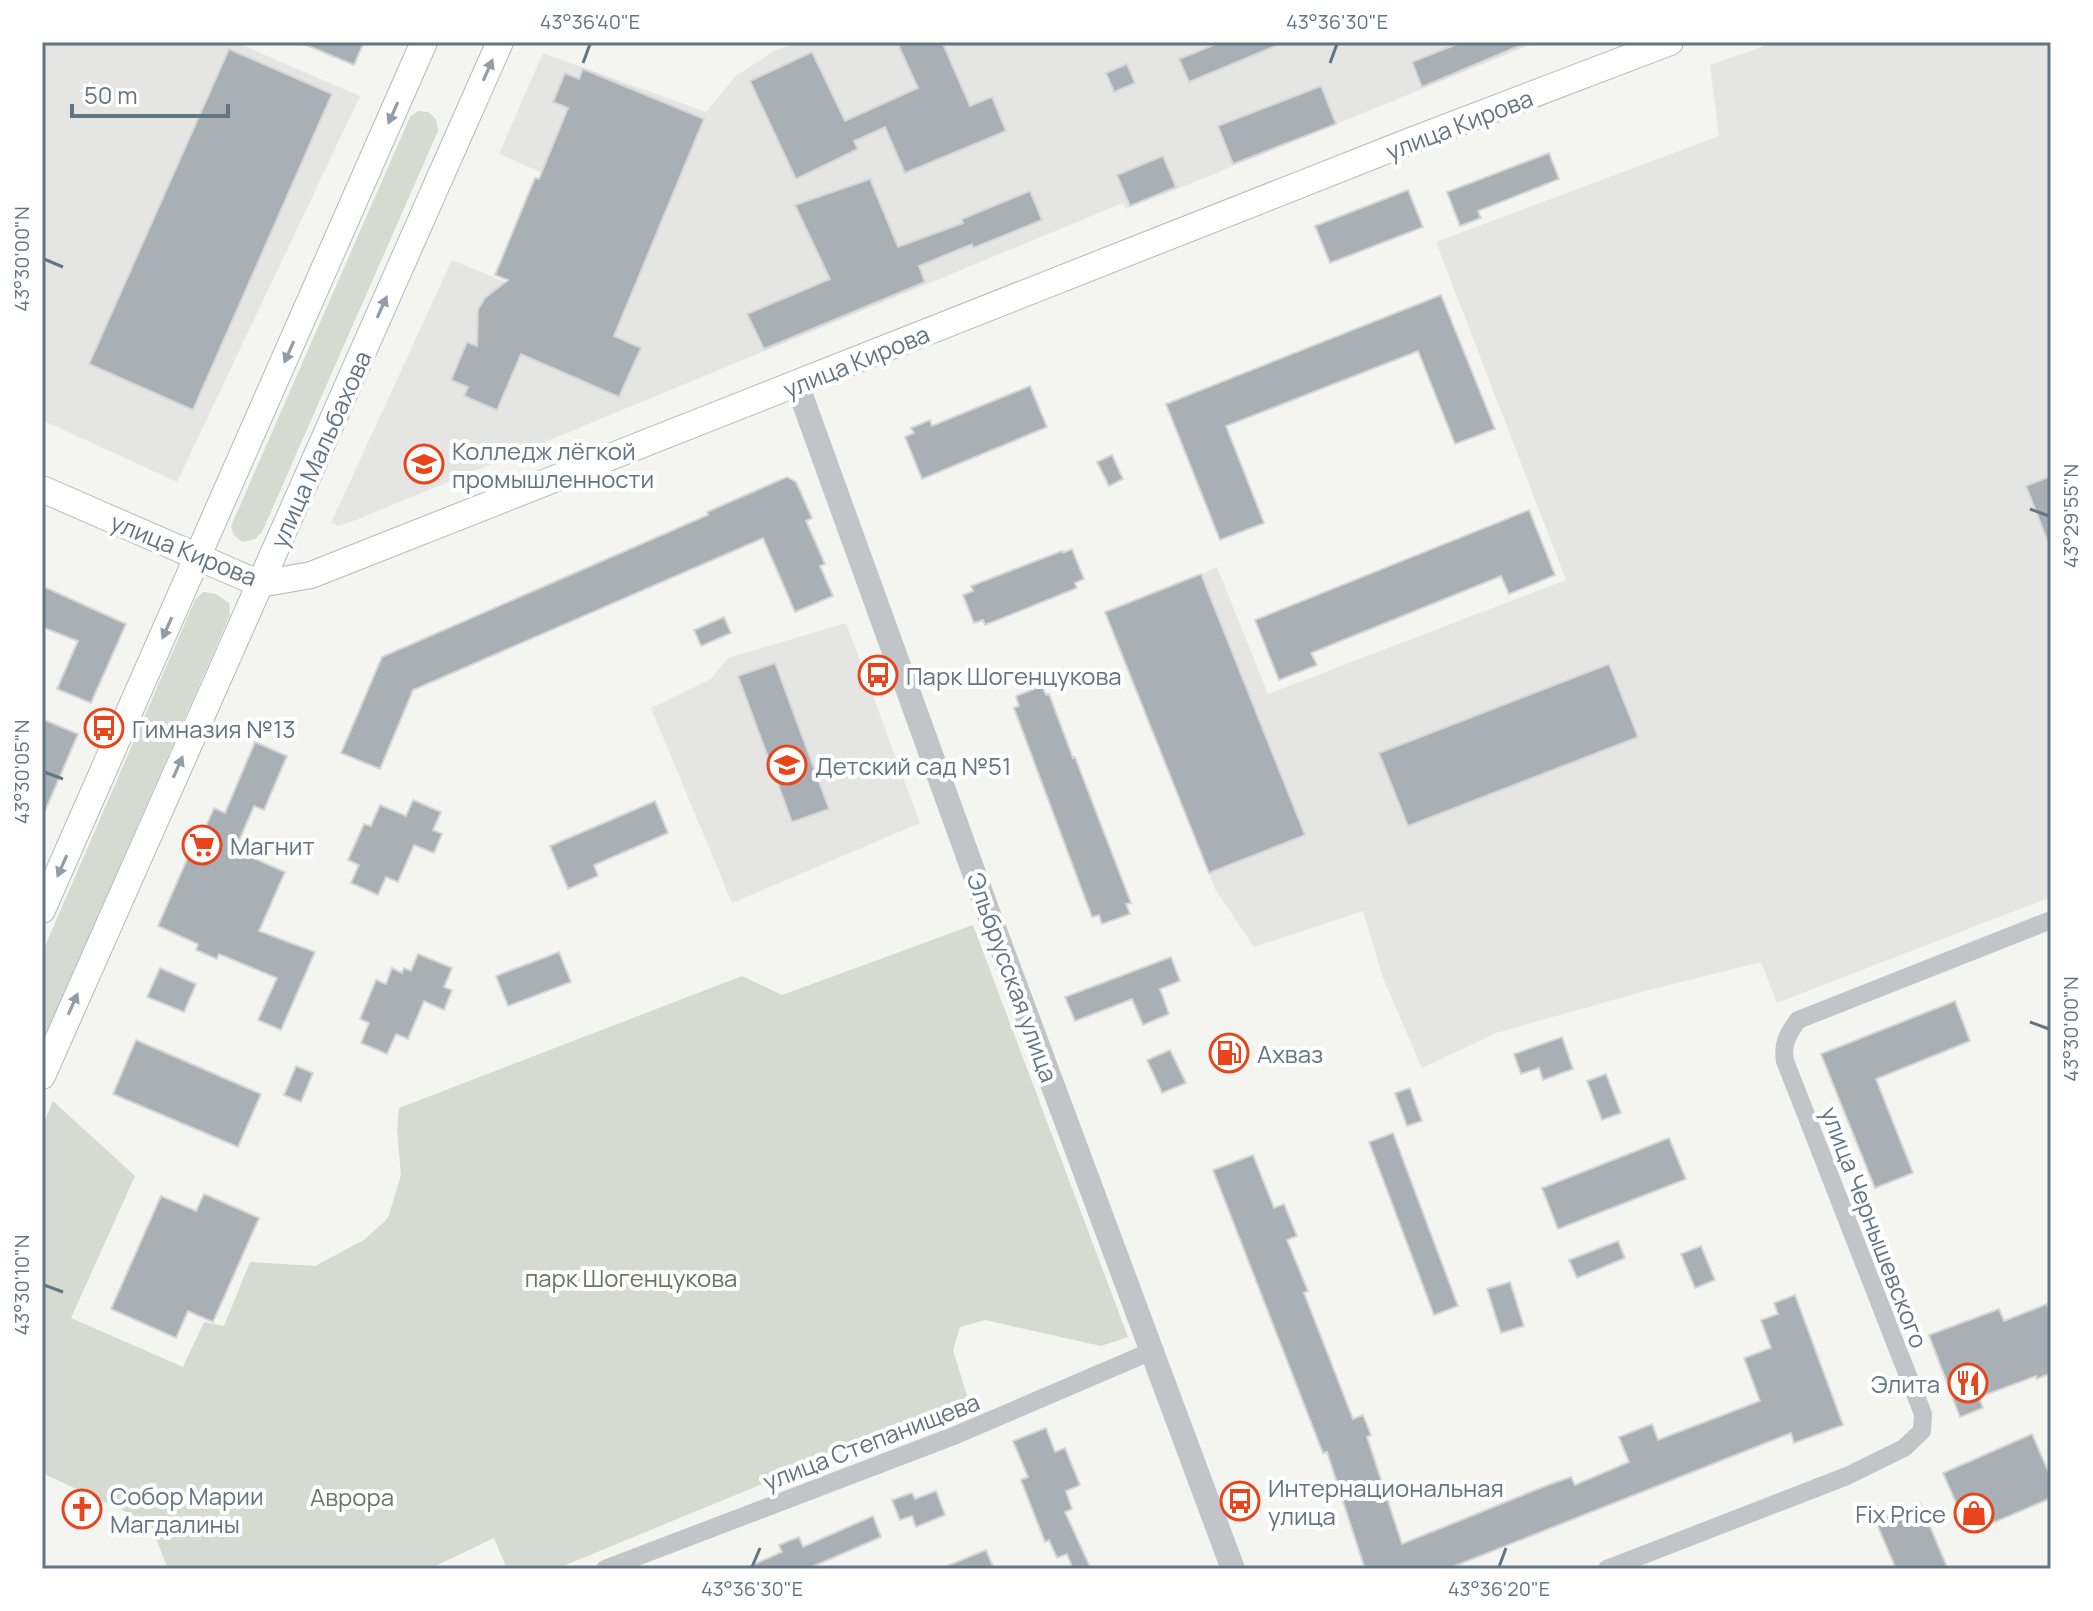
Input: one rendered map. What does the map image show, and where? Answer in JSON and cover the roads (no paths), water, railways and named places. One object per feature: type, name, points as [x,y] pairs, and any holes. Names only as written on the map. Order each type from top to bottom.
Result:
[{"type":"main road","points":[[42,910],[424,42]]},
{"type":"main road","name":"улица Мальбахова","points":[[42,1076],[500,42]]},
{"type":"main road","name":"улица Кирова","points":[[42,489],[260,584],[311,575],[1413,140],[1670,42]]},
{"type":"street","name":"Эльбрусская улица","points":[[797,384],[997,935],[1233,1569]]},
{"type":"street","name":"улица Чернышевского","points":[[1607,1569],[1847,1476],[1904,1448],[1922,1431],[1923,1414],[1790,1076],[1783,1047],[1798,1020],[2051,920]]},
{"type":"street","name":"улица Степанищева","points":[[605,1569],[956,1435],[1152,1351]]},
{"type":"place","name":"Колледж лёгкой промышленности","points":[[424,464]]},
{"type":"place","name":"Парк Шогенцукова","points":[[878,675]]},
{"type":"place","name":"Гимназия №13","points":[[104,728]]},
{"type":"place","name":"Детский сад №51","points":[[787,765]]},
{"type":"place","name":"Магнит","points":[[202,845]]},
{"type":"place","name":"Ахваз","points":[[1229,1053]]},
{"type":"place","name":"Элита","points":[[1968,1383]]},
{"type":"place","name":"Интернациональная улица","points":[[1240,1501]]},
{"type":"place","name":"Собор Марии Магдалины","points":[[82,1509]]},
{"type":"place","name":"Fix Price","points":[[1974,1513]]},
{"type":"park label","name":"парк Шогенцукова","points":[[631,1277]]},
{"type":"park label","name":"Аврора","points":[[352,1496]]}]
